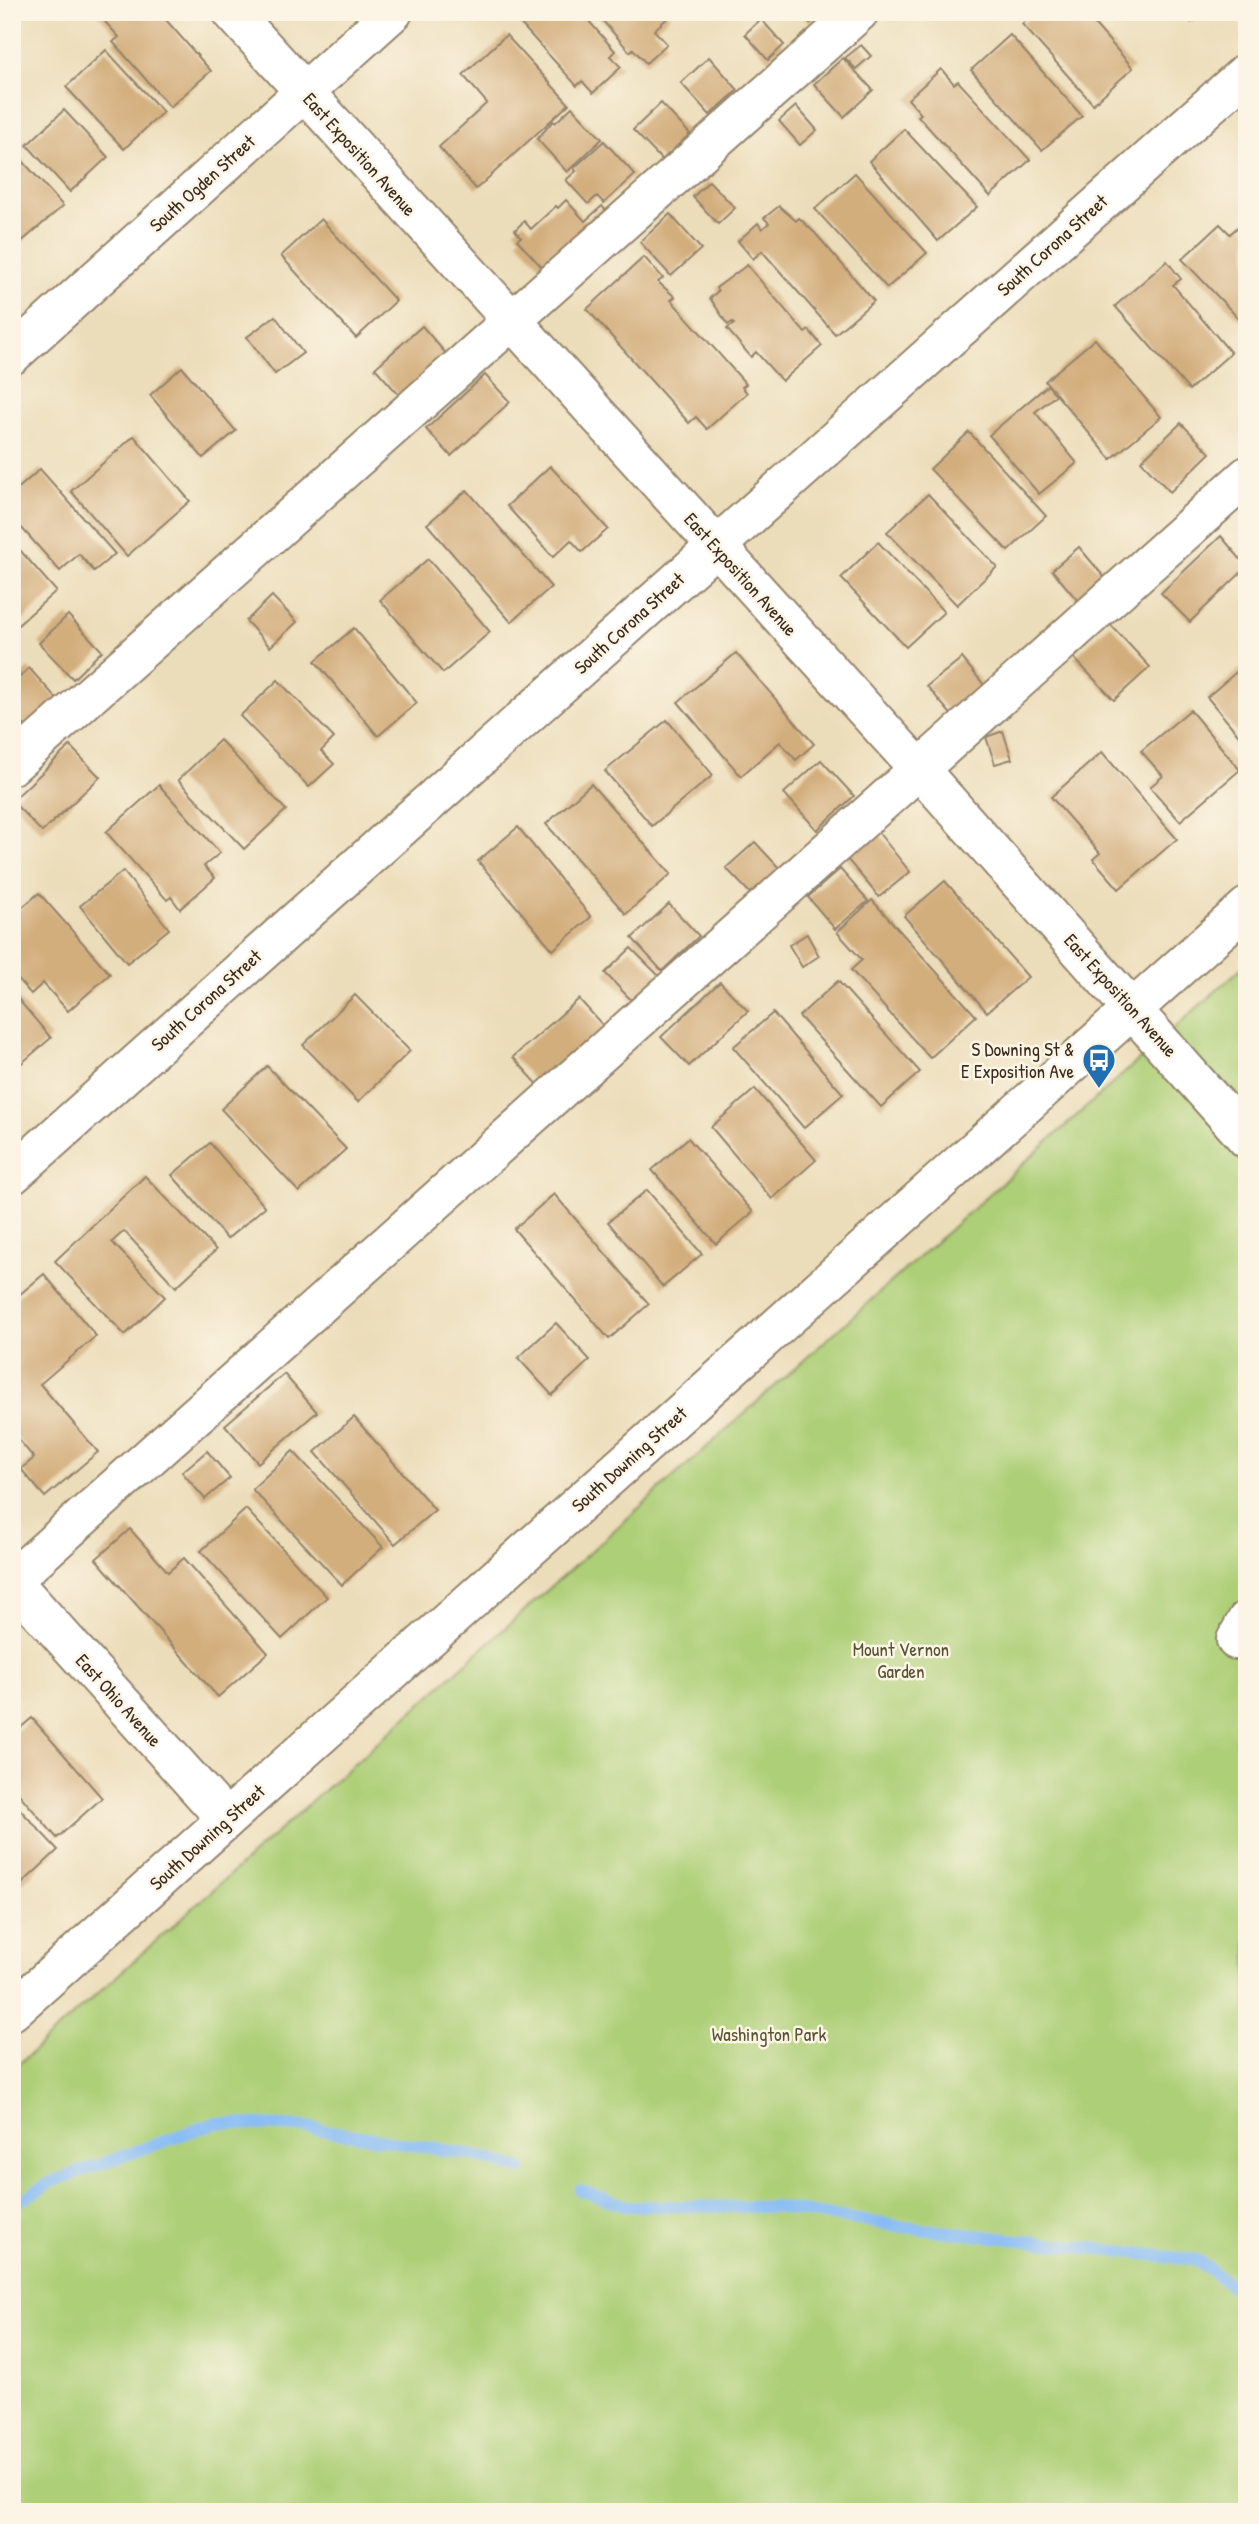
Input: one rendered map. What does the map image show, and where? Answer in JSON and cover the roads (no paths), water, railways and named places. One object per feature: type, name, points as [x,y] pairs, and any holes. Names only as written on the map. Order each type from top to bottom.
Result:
[{"type":"street","name":"East Exposition Avenue","points":[[232,12],[919,769],[1134,1008],[1247,1139]]},
{"type":"street","name":"South Ogden Street","points":[[12,355],[393,12]]},
{"type":"street","points":[[12,765],[859,12]]},
{"type":"street","name":"South Corona Street","points":[[12,1175],[1247,72]]},
{"type":"street","points":[[12,1581],[1247,476]]},
{"type":"street","name":"South Downing Street","points":[[12,2011],[1247,907]]},
{"type":"street","name":"East Ohio Avenue","points":[[12,1581],[226,1819]]},
{"type":"waterway","points":[[12,2206],[51,2182],[215,2123],[305,2127],[474,2155],[521,2169]]},
{"type":"waterway","points":[[580,2190],[627,2206],[774,2207],[904,2227],[1197,2260],[1247,2298]]},
{"type":"place","name":"S Downing St & E Exposition Ave","points":[[1099,1090]]},
{"type":"park label","name":"Mount Vernon Garden","points":[[901,1660]]},
{"type":"park label","name":"Washington Park","points":[[769,2034]]}]
